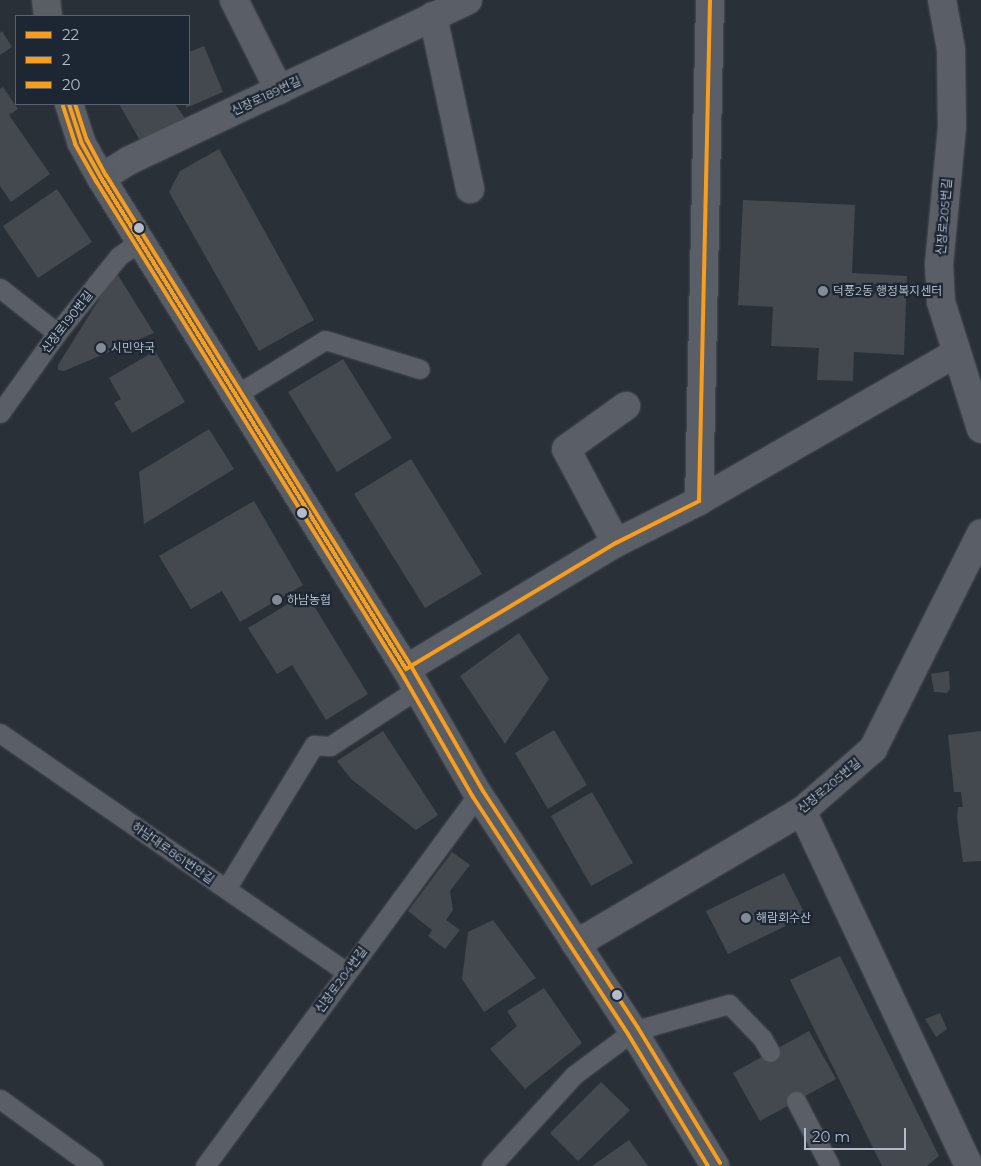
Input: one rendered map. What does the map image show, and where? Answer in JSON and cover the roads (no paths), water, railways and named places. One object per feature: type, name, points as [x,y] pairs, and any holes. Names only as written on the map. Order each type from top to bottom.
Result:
[{"type":"street","points":[[46,0],[48,15]]},
{"type":"street","points":[[234,0],[279,90]]},
{"type":"street","name":"신장로189번길","points":[[101,178],[128,161],[468,0]]},
{"type":"street","points":[[699,501],[710,0]]},
{"type":"street","name":"신장로205번길","points":[[942,0],[951,49],[952,127],[939,264],[940,302],[955,354],[981,429]]},
{"type":"street","points":[[432,16],[470,189]]},
{"type":"street","points":[[69,105],[81,142],[101,178],[142,240],[412,679],[478,794],[633,1031],[715,1166]]},
{"type":"street","points":[[412,679],[616,543],[699,501],[955,354]]},
{"type":"street","points":[[616,543],[566,449],[626,406]]},
{"type":"street","name":"신장로205번길","points":[[576,944],[802,811],[873,749],[981,533]]},
{"type":"street","points":[[802,811],[969,1166]]},
{"type":"lane","name":"신장로190번길","points":[[0,413],[57,333],[119,256],[142,240]]},
{"type":"lane","points":[[0,288],[57,333]]},
{"type":"lane","points":[[237,394],[325,340],[420,369]]},
{"type":"lane","points":[[226,889],[314,745],[330,746],[412,679]]},
{"type":"lane","name":"하남대로861번안길","points":[[0,733],[347,972]]},
{"type":"lane","name":"신장로204번길","points":[[205,1166],[478,794]]},
{"type":"lane","points":[[490,1166],[574,1075],[633,1031],[729,1004],[762,1038],[770,1052]]},
{"type":"lane","points":[[0,1099],[93,1166]]},
{"type":"lane","points":[[796,1101],[830,1166]]},
{"type":"place","name":"덕풍2동 행정복지센터","points":[[823,291]]},
{"type":"place","name":"시민약국","points":[[101,348]]},
{"type":"place","name":"하남농협","points":[[277,600]]},
{"type":"place","name":"해람회수산","points":[[746,918]]}]
